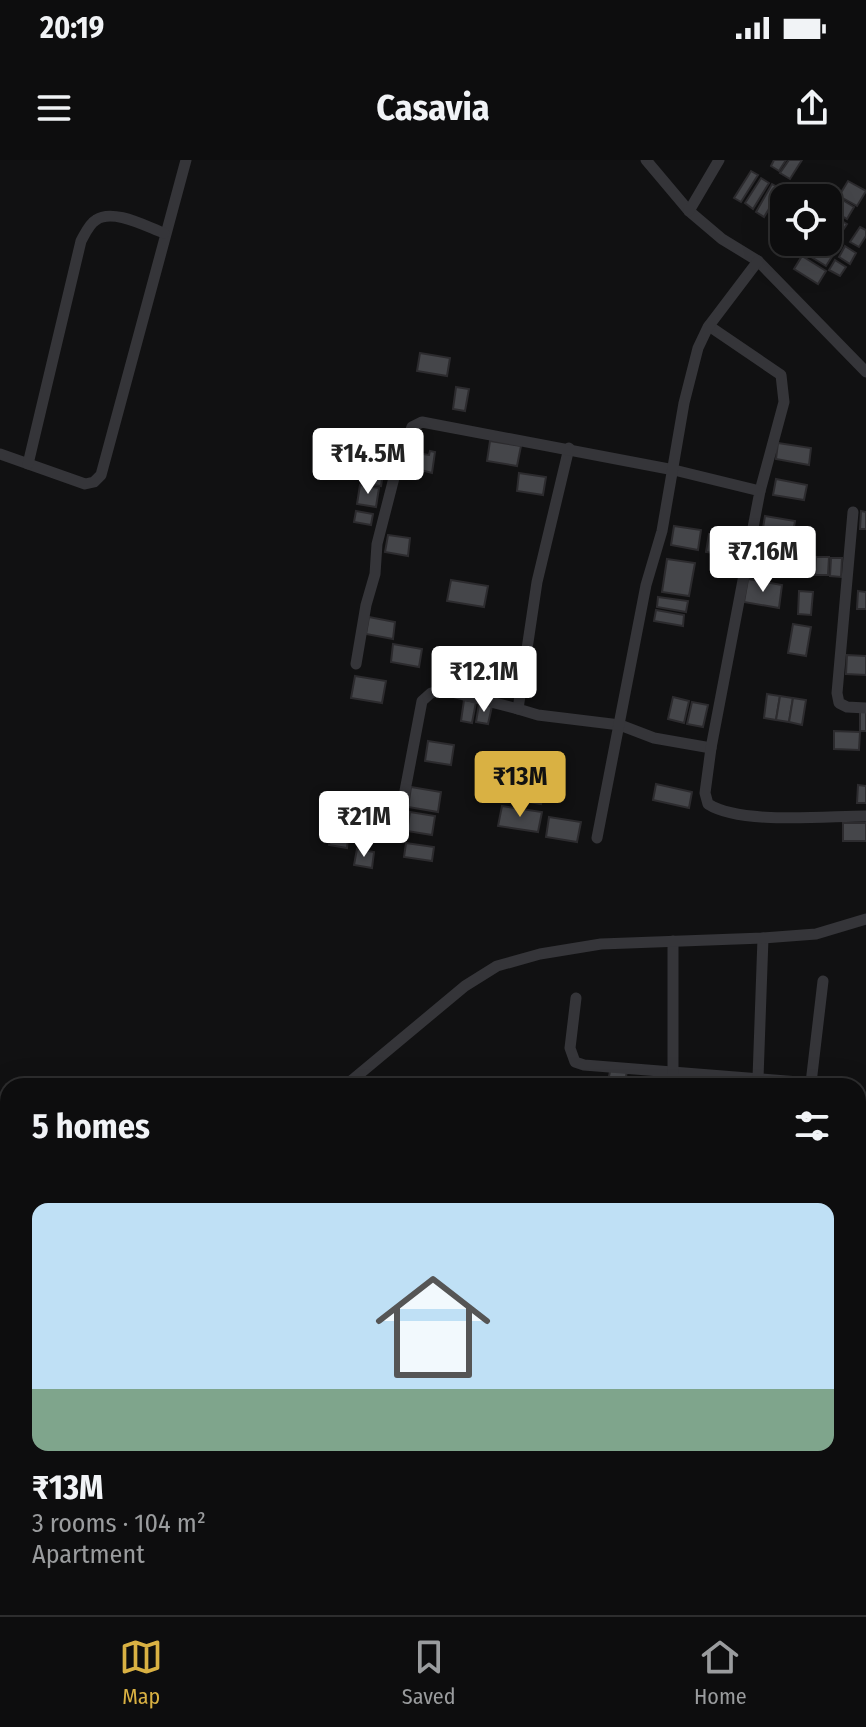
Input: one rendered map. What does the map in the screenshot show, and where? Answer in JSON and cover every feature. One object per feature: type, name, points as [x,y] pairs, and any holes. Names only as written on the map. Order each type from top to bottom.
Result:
[{"type":"street","points":[[0,454],[85,484],[94,482],[101,475],[186,160]]},
{"type":"street","points":[[646,160],[689,211],[722,239],[758,261],[865,370]]},
{"type":"street","points":[[689,211],[719,160]]},
{"type":"street","points":[[28,464],[85,234],[98,218],[110,215],[164,233]]},
{"type":"street","points":[[597,838],[646,585],[662,531],[684,403],[698,348],[709,326],[758,261]]},
{"type":"street","points":[[709,326],[781,375],[784,402],[760,491],[711,748],[705,793],[708,804],[718,810],[797,817],[866,816]]},
{"type":"street","points":[[356,664],[366,605],[375,574],[377,544],[396,470],[412,427],[422,422],[569,448],[760,491]]},
{"type":"street","points":[[518,709],[537,582],[569,448]]},
{"type":"street","points":[[853,512],[837,693],[839,703],[847,707],[866,708]]},
{"type":"street","points":[[404,796],[422,701],[431,693],[444,690],[538,715],[620,725],[654,738],[711,748]]},
{"type":"street","points":[[355,1078],[465,986],[497,966],[540,954],[601,944],[816,934],[866,919]]},
{"type":"street","points":[[576,998],[570,1048],[575,1062],[758,1078],[763,938]]},
{"type":"street","points":[[673,941],[673,1072]]},
{"type":"street","points":[[812,1078],[823,981]]},
{"type":"building","points":[[774,160],[786,160],[779,171],[771,166]]},
{"type":"building","points":[[789,160],[802,160],[790,179],[780,173]]},
{"type":"building","points":[[751,171],[758,175],[741,202],[734,198]]},
{"type":"building","points":[[761,178],[769,183],[753,209],[745,203]]},
{"type":"building","points":[[848,181],[866,191],[857,206],[842,198]]},
{"type":"building","points":[[770,188],[770,207],[764,217],[756,212]]},
{"type":"building","points":[[842,200],[854,207],[847,219],[842,216]]},
{"type":"building","points":[[860,227],[866,230],[866,236],[859,247],[850,242]]},
{"type":"building","points":[[845,246],[856,253],[850,264],[839,257]]},
{"type":"building","points":[[802,256],[826,271],[818,284],[794,269]]},
{"type":"building","points":[[810,256],[832,256],[826,266]]},
{"type":"building","points":[[835,260],[846,267],[840,276],[829,270]]},
{"type":"building","points":[[420,353],[450,358],[447,376],[417,371]]},
{"type":"building","points":[[456,387],[469,389],[465,411],[453,409]]},
{"type":"building","points":[[371,439],[388,442],[383,468],[367,466]]},
{"type":"building","points":[[490,441],[521,446],[517,466],[487,461]]},
{"type":"building","points":[[778,443],[811,448],[809,465],[776,459]]},
{"type":"building","points":[[430,451],[435,452],[432,473],[406,466],[408,452],[429,455]]},
{"type":"building","points":[[363,470],[383,474],[381,486],[361,483]]},
{"type":"building","points":[[519,473],[546,477],[543,495],[517,491]]},
{"type":"building","points":[[776,479],[807,485],[804,500],[773,495]]},
{"type":"building","points":[[360,485],[379,488],[376,507],[357,504]]},
{"type":"building","points":[[356,511],[373,514],[371,525],[354,522]]},
{"type":"building","points":[[861,511],[866,512],[866,529],[860,529]]},
{"type":"building","points":[[765,516],[795,521],[793,533],[763,528]]},
{"type":"building","points":[[674,526],[701,530],[698,550],[671,545]]},
{"type":"building","points":[[709,534],[735,538],[732,556],[706,552]]},
{"type":"building","points":[[767,534],[794,539],[791,558],[764,554]]},
{"type":"building","points":[[388,535],[410,538],[408,556],[385,552]]},
{"type":"building","points":[[816,557],[829,557],[828,575],[815,575]]},
{"type":"building","points":[[831,558],[842,558],[841,577],[830,576]]},
{"type":"building","points":[[667,559],[695,563],[689,596],[662,592]]},
{"type":"building","points":[[748,579],[782,585],[779,608],[744,602]]},
{"type":"building","points":[[451,580],[488,586],[484,607],[447,601]]},
{"type":"building","points":[[799,591],[813,592],[811,615],[798,614]]},
{"type":"building","points":[[858,591],[866,592],[866,609],[857,609]]},
{"type":"building","points":[[658,597],[688,601],[686,612],[657,607]]},
{"type":"building","points":[[656,610],[684,615],[683,626],[654,621]]},
{"type":"building","points":[[369,617],[395,622],[393,639],[366,634]]},
{"type":"building","points":[[793,624],[811,627],[806,656],[788,653]]},
{"type":"building","points":[[393,644],[422,649],[419,667],[391,662]]},
{"type":"building","points":[[442,650],[475,656],[472,678],[438,673]]},
{"type":"building","points":[[847,655],[866,656],[866,675],[846,674]]},
{"type":"building","points":[[355,676],[386,681],[382,703],[351,698]]},
{"type":"building","points":[[767,694],[780,696],[776,720],[764,718]]},
{"type":"building","points":[[780,696],[793,698],[789,722],[776,720]]},
{"type":"building","points":[[673,697],[689,701],[684,723],[668,719]]},
{"type":"building","points":[[793,698],[806,700],[802,725],[789,722]]},
{"type":"building","points":[[464,700],[476,702],[472,723],[461,721]]},
{"type":"building","points":[[692,702],[708,705],[703,727],[687,724]]},
{"type":"building","points":[[479,704],[492,706],[488,724],[476,722]]},
{"type":"building","points":[[860,711],[866,711],[866,731],[860,731]]},
{"type":"building","points":[[834,731],[860,732],[859,750],[834,749]]},
{"type":"building","points":[[428,741],[454,745],[451,765],[425,761]]},
{"type":"building","points":[[512,763],[530,766],[528,779],[545,782],[541,804],[506,798]]},
{"type":"building","points":[[656,784],[692,792],[689,808],[653,800]]},
{"type":"building","points":[[858,785],[866,786],[866,803],[857,803]]},
{"type":"building","points":[[411,787],[441,792],[438,812],[408,807]]},
{"type":"building","points":[[502,806],[542,812],[538,832],[498,826]]},
{"type":"building","points":[[410,812],[435,816],[432,835],[407,831]]},
{"type":"building","points":[[549,817],[581,822],[577,842],[546,837]]},
{"type":"building","points":[[843,823],[866,823],[866,841],[843,841]]},
{"type":"building","points":[[332,827],[349,830],[347,848],[329,845]]},
{"type":"building","points":[[406,843],[434,847],[432,861],[404,857]]},
{"type":"building","points":[[357,849],[374,852],[372,868],[354,865]]},
{"type":"building","points":[[611,1067],[627,1070],[626,1078],[609,1078]]}]
